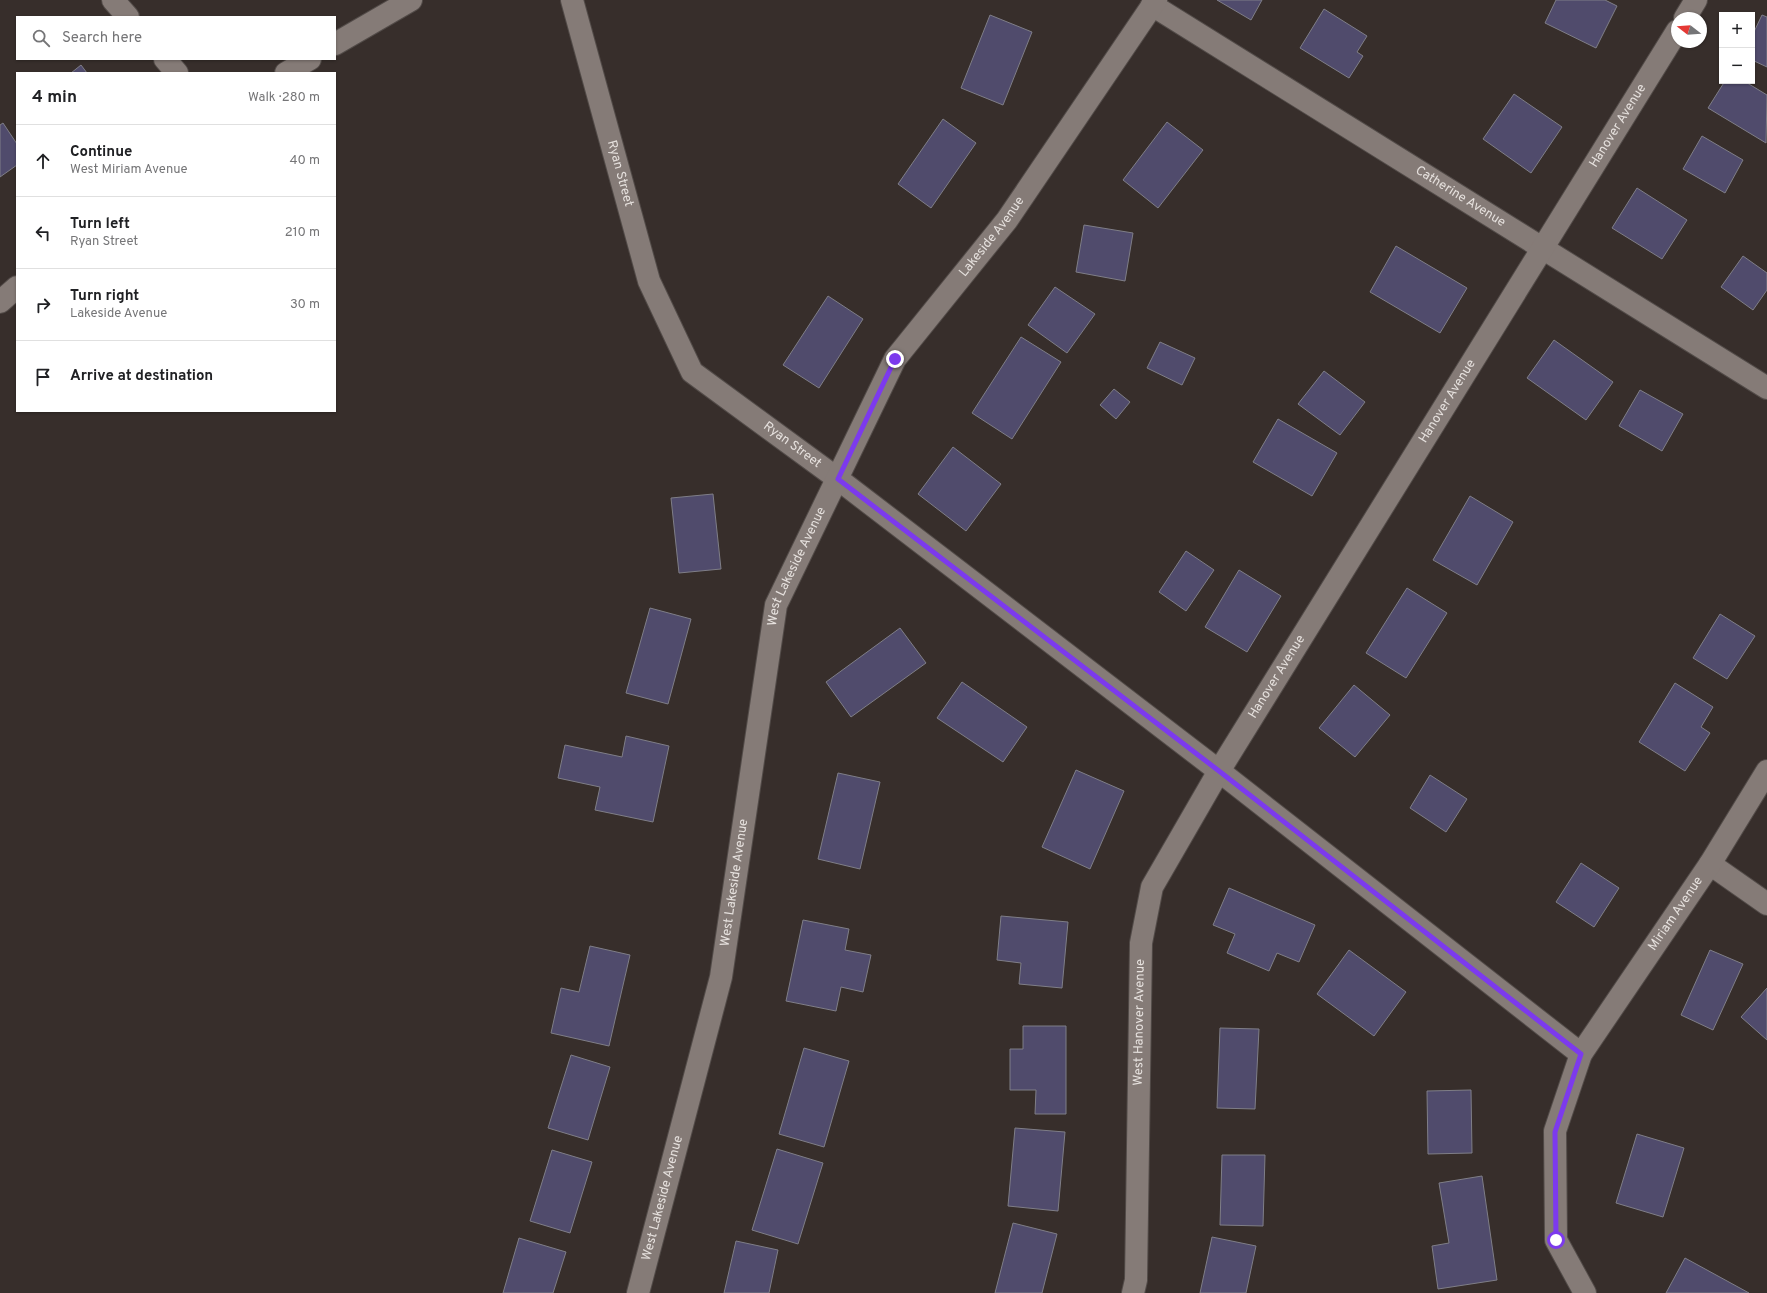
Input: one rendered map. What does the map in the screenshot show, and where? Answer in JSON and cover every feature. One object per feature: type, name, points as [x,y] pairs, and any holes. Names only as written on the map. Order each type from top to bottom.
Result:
[{"type":"street","points":[[113,0],[127,16]]},
{"type":"street","points":[[336,43],[411,0]]},
{"type":"street","name":"Ryan Street","points":[[572,0],[649,281],[692,372],[838,479],[1219,771],[1581,1054]]},
{"type":"street","points":[[1689,12],[1696,0]]},
{"type":"street","name":"Lakeside Avenue","points":[[838,479],[895,359],[1007,220],[1154,3]]},
{"type":"street","name":"Catherine Avenue","points":[[1154,3],[1541,248],[1767,388]]},
{"type":"street","name":"Hanover Avenue","points":[[1219,771],[1541,248],[1671,41]]},
{"type":"street","points":[[166,60],[176,72]]},
{"type":"street","points":[[288,72],[308,60]]},
{"type":"street","points":[[0,302],[16,288]]},
{"type":"street","name":"West Lakeside Avenue","points":[[638,1293],[721,977],[776,605],[838,479]]},
{"type":"street","name":"West Hanover Avenue","points":[[1133,1293],[1136,1272],[1141,943],[1152,887],[1219,771]]},
{"type":"street","name":"Miriam Avenue","points":[[1585,1293],[1556,1240],[1555,1132],[1581,1054],[1710,864],[1767,771]]},
{"type":"street","points":[[1710,864],[1767,904]]},
{"type":"building","points":[[1217,0],[1262,0],[1251,20]]},
{"type":"building","points":[[1556,0],[1605,0],[1617,6],[1596,48],[1545,23]]},
{"type":"building","points":[[1324,9],[1367,36],[1357,52],[1363,56],[1349,78],[1300,48]]},
{"type":"building","points":[[990,15],[1032,32],[1003,105],[961,88]]},
{"type":"building","points":[[1762,15],[1767,17],[1767,67],[1755,61],[1755,30]]},
{"type":"building","points":[[81,65],[86,72],[72,72]]},
{"type":"building","points":[[1723,84],[1749,84],[1767,95],[1766,143],[1708,108]]},
{"type":"building","points":[[1514,94],[1562,127],[1531,173],[1483,139]]},
{"type":"building","points":[[943,119],[976,143],[931,208],[898,184]]},
{"type":"building","points":[[1167,122],[1203,150],[1158,208],[1123,180]]},
{"type":"building","points":[[3,123],[16,142],[16,166],[0,177],[0,125]]},
{"type":"building","points":[[1702,136],[1743,160],[1725,193],[1683,169]]},
{"type":"building","points":[[1637,188],[1687,220],[1662,259],[1612,228]]},
{"type":"building","points":[[1084,225],[1133,233],[1125,281],[1076,272]]},
{"type":"building","points":[[1396,246],[1467,288],[1440,333],[1370,292]]},
{"type":"building","points":[[1743,256],[1767,273],[1767,290],[1753,310],[1721,287]]},
{"type":"building","points":[[1055,287],[1095,314],[1067,353],[1028,325]]},
{"type":"building","points":[[828,296],[863,319],[819,388],[783,365]]},
{"type":"building","points":[[1021,337],[1061,362],[1012,439],[972,413]]},
{"type":"building","points":[[1554,340],[1613,382],[1586,420],[1527,378]]},
{"type":"building","points":[[1160,342],[1195,358],[1182,385],[1147,368]]},
{"type":"building","points":[[1324,371],[1365,402],[1340,435],[1298,404]]},
{"type":"building","points":[[1114,389],[1130,402],[1116,419],[1100,405]]},
{"type":"building","points":[[1640,390],[1683,414],[1662,451],[1619,426]]},
{"type":"building","points":[[1278,419],[1337,453],[1312,496],[1253,462]]},
{"type":"building","points":[[953,447],[1001,484],[966,531],[918,494]]},
{"type":"building","points":[[713,494],[721,569],[679,573],[671,498]]},
{"type":"building","points":[[1470,496],[1513,522],[1477,585],[1433,560]]},
{"type":"building","points":[[1186,551],[1214,570],[1186,611],[1159,592]]},
{"type":"building","points":[[1239,570],[1281,596],[1247,652],[1205,627]]},
{"type":"building","points":[[1407,588],[1447,613],[1406,678],[1366,653]]},
{"type":"building","points":[[650,608],[691,619],[668,704],[626,693]]},
{"type":"building","points":[[1720,614],[1755,636],[1727,679],[1693,658]]},
{"type":"building","points":[[900,628],[926,663],[851,717],[826,682]]},
{"type":"building","points":[[962,682],[1027,727],[1003,762],[937,718]]},
{"type":"building","points":[[1675,683],[1713,707],[1701,727],[1710,733],[1685,771],[1639,742]]},
{"type":"building","points":[[1354,685],[1390,715],[1355,757],[1319,728]]},
{"type":"building","points":[[626,736],[669,746],[653,822],[595,810],[600,787],[558,778],[565,745],[622,757]]},
{"type":"building","points":[[1076,770],[1124,791],[1090,869],[1042,847]]},
{"type":"building","points":[[838,773],[880,782],[860,869],[818,859]]},
{"type":"building","points":[[1430,775],[1467,799],[1446,832],[1410,808]]},
{"type":"building","points":[[1581,863],[1619,888],[1594,927],[1556,902]]},
{"type":"building","points":[[1229,888],[1315,925],[1299,962],[1277,953],[1269,971],[1227,953],[1235,934],[1213,925]]},
{"type":"building","points":[[1001,916],[1068,922],[1062,988],[1019,984],[1021,963],[997,960]]},
{"type":"building","points":[[803,920],[849,929],[845,950],[871,955],[863,992],[841,987],[836,1011],[786,1001]]},
{"type":"building","points":[[590,946],[630,955],[609,1046],[551,1033],[561,988],[579,992]]},
{"type":"building","points":[[1349,950],[1406,992],[1374,1036],[1317,994]]},
{"type":"building","points":[[1710,950],[1743,964],[1713,1030],[1681,1015]]},
{"type":"building","points":[[1767,988],[1767,1040],[1741,1017]]},
{"type":"building","points":[[1023,1026],[1066,1026],[1066,1114],[1035,1114],[1036,1090],[1010,1090],[1010,1049],[1023,1049]]},
{"type":"building","points":[[1220,1028],[1259,1029],[1255,1109],[1217,1108]]},
{"type":"building","points":[[804,1048],[849,1061],[824,1147],[779,1134]]},
{"type":"building","points":[[571,1055],[610,1067],[588,1140],[548,1128]]},
{"type":"building","points":[[1471,1090],[1472,1153],[1428,1154],[1427,1091]]},
{"type":"building","points":[[1015,1128],[1065,1132],[1058,1211],[1008,1206]]},
{"type":"building","points":[[1637,1134],[1684,1148],[1663,1217],[1616,1203]]},
{"type":"building","points":[[777,1149],[823,1163],[798,1244],[752,1230]]},
{"type":"building","points":[[552,1150],[592,1162],[570,1233],[530,1221]]},
{"type":"building","points":[[1222,1155],[1265,1155],[1263,1226],[1220,1225]]},
{"type":"building","points":[[1482,1176],[1497,1280],[1438,1289],[1432,1246],[1449,1243],[1439,1183]]},
{"type":"building","points":[[1013,1223],[1057,1234],[1042,1293],[995,1293]]},
{"type":"building","points":[[1212,1237],[1256,1246],[1246,1293],[1200,1293]]},
{"type":"building","points":[[519,1238],[566,1252],[553,1293],[503,1293]]},
{"type":"building","points":[[736,1241],[778,1250],[769,1293],[724,1293]]},
{"type":"building","points":[[1685,1258],[1749,1293],[1666,1293]]},
{"type":"route","points":[[895,359],[838,479],[1219,771],[1581,1054],[1555,1132],[1556,1240]]}]
